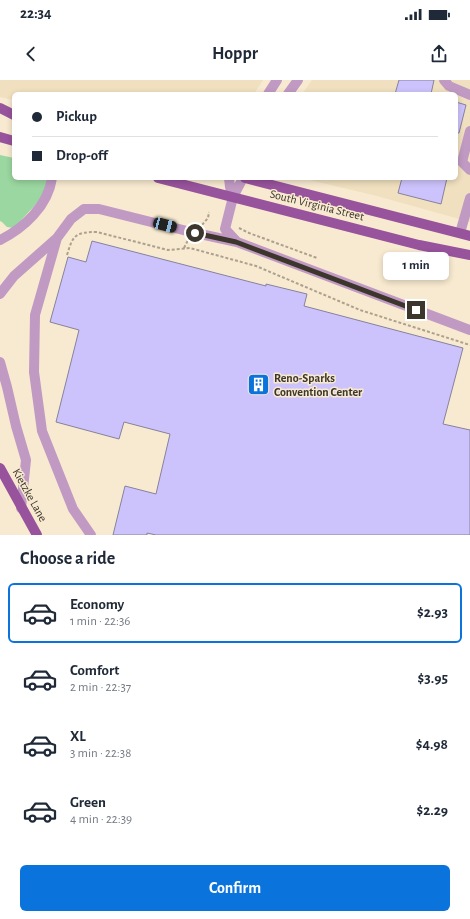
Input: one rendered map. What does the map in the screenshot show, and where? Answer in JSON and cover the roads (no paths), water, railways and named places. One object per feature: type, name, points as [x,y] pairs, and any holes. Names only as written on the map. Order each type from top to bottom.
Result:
[{"type":"main road","points":[[0,108],[12,114]]},
{"type":"main road","points":[[0,114],[12,117]]},
{"type":"main road","points":[[0,137],[12,140]]},
{"type":"main road","name":"South Virginia Street","points":[[166,180],[419,245],[470,255]]},
{"type":"main road","name":"South Virginia Street","points":[[252,180],[470,236]]},
{"type":"main road","name":"Kietzke Lane","points":[[0,468],[37,535]]},
{"type":"street","points":[[269,92],[277,80]]},
{"type":"street","points":[[289,92],[298,80]]},
{"type":"street","points":[[444,80],[449,86],[470,95]]},
{"type":"street","points":[[470,131],[462,162],[470,170]]},
{"type":"street","points":[[0,240],[13,234],[28,221],[48,194],[52,180]]},
{"type":"street","points":[[229,180],[233,197]]},
{"type":"street","points":[[236,242],[225,229],[233,197],[243,180]]},
{"type":"street","points":[[460,233],[470,198]]},
{"type":"street","points":[[0,294],[14,276],[57,238],[71,219],[84,209],[100,209],[236,242],[470,330]]},
{"type":"street","points":[[57,238],[35,314],[34,372],[42,431],[73,509],[91,535]]},
{"type":"street","points":[[0,362],[8,387],[16,426],[26,460],[21,508]]},
{"type":"place","name":"Reno-Sparks Convention Center","points":[[259,385]]}]
